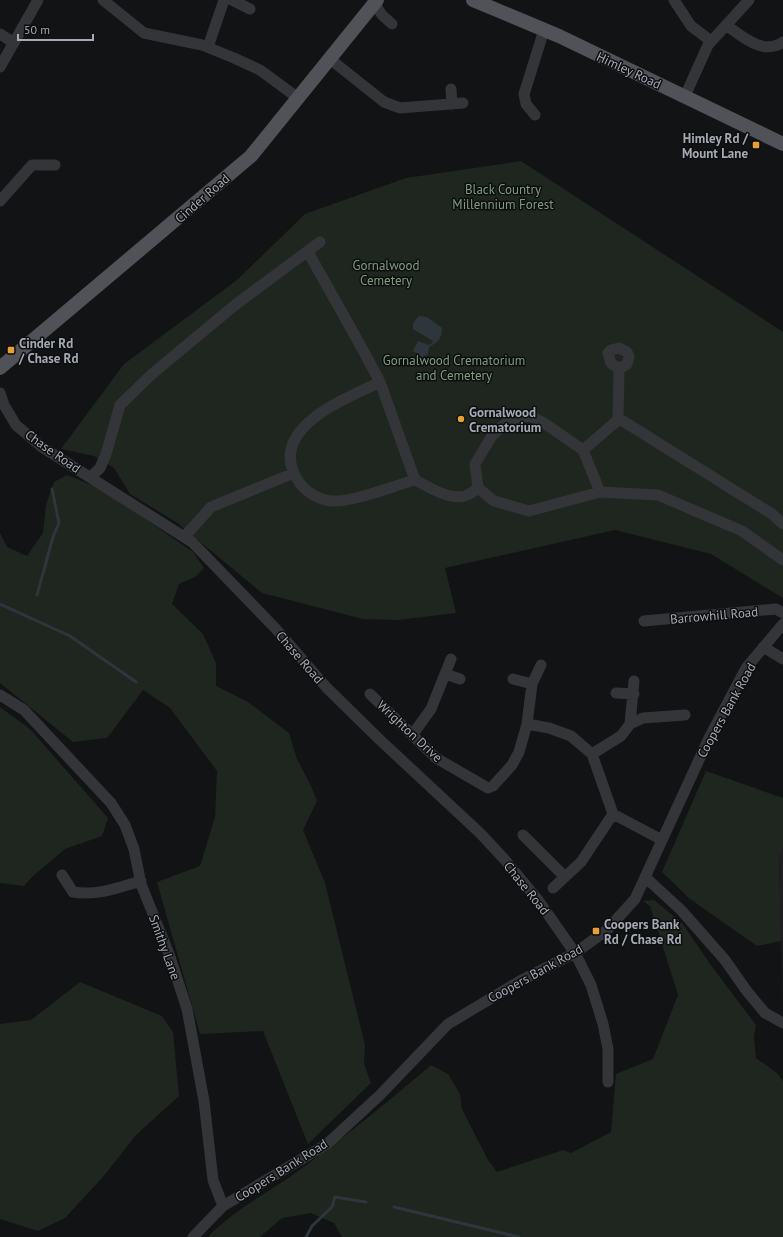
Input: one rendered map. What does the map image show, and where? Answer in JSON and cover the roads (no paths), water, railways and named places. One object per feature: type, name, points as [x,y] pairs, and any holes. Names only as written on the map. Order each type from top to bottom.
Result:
[{"type":"main road","name":"Himley Road","points":[[473,0],[544,30],[783,144]]},
{"type":"main road","name":"Cinder Road","points":[[0,368],[251,156],[376,1]]},
{"type":"street","points":[[0,67],[38,0]]},
{"type":"street","points":[[103,0],[144,32],[208,48],[260,70],[298,98]]},
{"type":"street","points":[[208,48],[224,0]]},
{"type":"street","points":[[232,0],[250,9]]},
{"type":"street","points":[[674,0],[691,26],[711,41]]},
{"type":"street","points":[[684,96],[696,68],[711,41],[748,0]]},
{"type":"street","points":[[376,1],[382,14],[392,24]]},
{"type":"street","points":[[726,24],[755,45],[767,47],[783,42]]},
{"type":"street","points":[[535,115],[526,104],[524,94],[544,30]]},
{"type":"street","points":[[0,34],[14,43]]},
{"type":"street","points":[[330,59],[384,102],[400,108],[458,104],[451,89]]},
{"type":"street","points":[[0,201],[32,165],[55,165]]},
{"type":"street","points":[[91,477],[100,468],[106,454],[120,405],[152,374],[236,305],[320,242]]},
{"type":"street","points":[[308,252],[346,318],[380,382],[415,480]]},
{"type":"street","points":[[583,450],[618,420],[619,369]]},
{"type":"street","points":[[380,382],[336,404],[304,425],[293,441],[291,459],[294,473],[300,483],[314,496],[332,501],[354,498],[415,480],[435,490],[456,497],[466,496],[478,488]]},
{"type":"street","name":"Chase Road","points":[[0,393],[4,405],[16,425],[42,446],[192,542],[271,623],[326,686],[379,739],[481,834],[538,900],[575,953],[591,985],[603,1024],[608,1049],[608,1082]]},
{"type":"street","points":[[600,492],[583,450],[544,423],[529,416],[507,422],[492,436],[476,464],[478,488],[494,501],[529,511],[600,492],[658,495],[742,531],[783,560]]},
{"type":"street","points":[[618,420],[623,421],[772,514],[783,524]]},
{"type":"street","points":[[184,537],[211,507],[294,473]]},
{"type":"street","name":"Barrowhill Road","points":[[644,621],[776,609],[783,612]]},
{"type":"street","name":"Coopers Bank Road","points":[[224,1206],[327,1144],[380,1095],[448,1024],[520,981],[575,953],[607,930],[635,899],[716,724],[746,668],[783,624]]},
{"type":"street","points":[[764,647],[783,659]]},
{"type":"street","points":[[413,734],[431,709],[451,659]]},
{"type":"street","points":[[541,665],[532,684],[527,724],[549,728],[571,736],[592,754],[613,814],[662,840]]},
{"type":"street","points":[[445,674],[460,679]]},
{"type":"street","points":[[513,679],[532,684]]},
{"type":"street","points":[[630,724],[634,694],[634,681]]},
{"type":"street","points":[[616,693],[634,694]]},
{"type":"street","name":"Wrighton Drive","points":[[370,694],[413,734],[436,758],[488,788],[493,786],[512,765],[519,752],[527,724]]},
{"type":"street","name":"Smithy Lane","points":[[0,695],[24,710],[111,803],[125,825],[134,849],[140,881],[169,954],[187,1009],[204,1101],[213,1180],[224,1206]]},
{"type":"street","points":[[592,754],[621,736],[630,724],[643,718],[684,715]]},
{"type":"street","points":[[553,888],[582,862],[613,814]]},
{"type":"street","points":[[523,835],[565,877]]},
{"type":"street","points":[[62,875],[73,892],[82,894],[110,891],[140,881]]},
{"type":"street","points":[[645,877],[681,910],[725,960],[765,1014],[783,1023]]},
{"type":"street","points":[[193,1237],[224,1206]]},
{"type":"waterway","points":[[37,595],[53,537],[59,523],[52,489]]},
{"type":"waterway","points":[[0,604],[70,636],[136,682]]},
{"type":"waterway","points":[[306,1237],[312,1226],[332,1207],[335,1197],[366,1202]]},
{"type":"waterway","points":[[394,1207],[519,1237]]},
{"type":"place","name":"Himley Rd / Mount Lane","points":[[756,145]]},
{"type":"place","name":"Cinder Rd / Chase Rd","points":[[11,350]]},
{"type":"place","name":"Gornalwood Crematorium","points":[[461,419]]},
{"type":"place","name":"Coopers Bank Rd / Chase Rd","points":[[596,931]]},
{"type":"park label","name":"Black Country Millennium Forest","points":[[503,196]]},
{"type":"park label","name":"Gornalwood Cemetery","points":[[386,272]]},
{"type":"park label","name":"Gornalwood Crematorium and Cemetery","points":[[454,368]]}]
